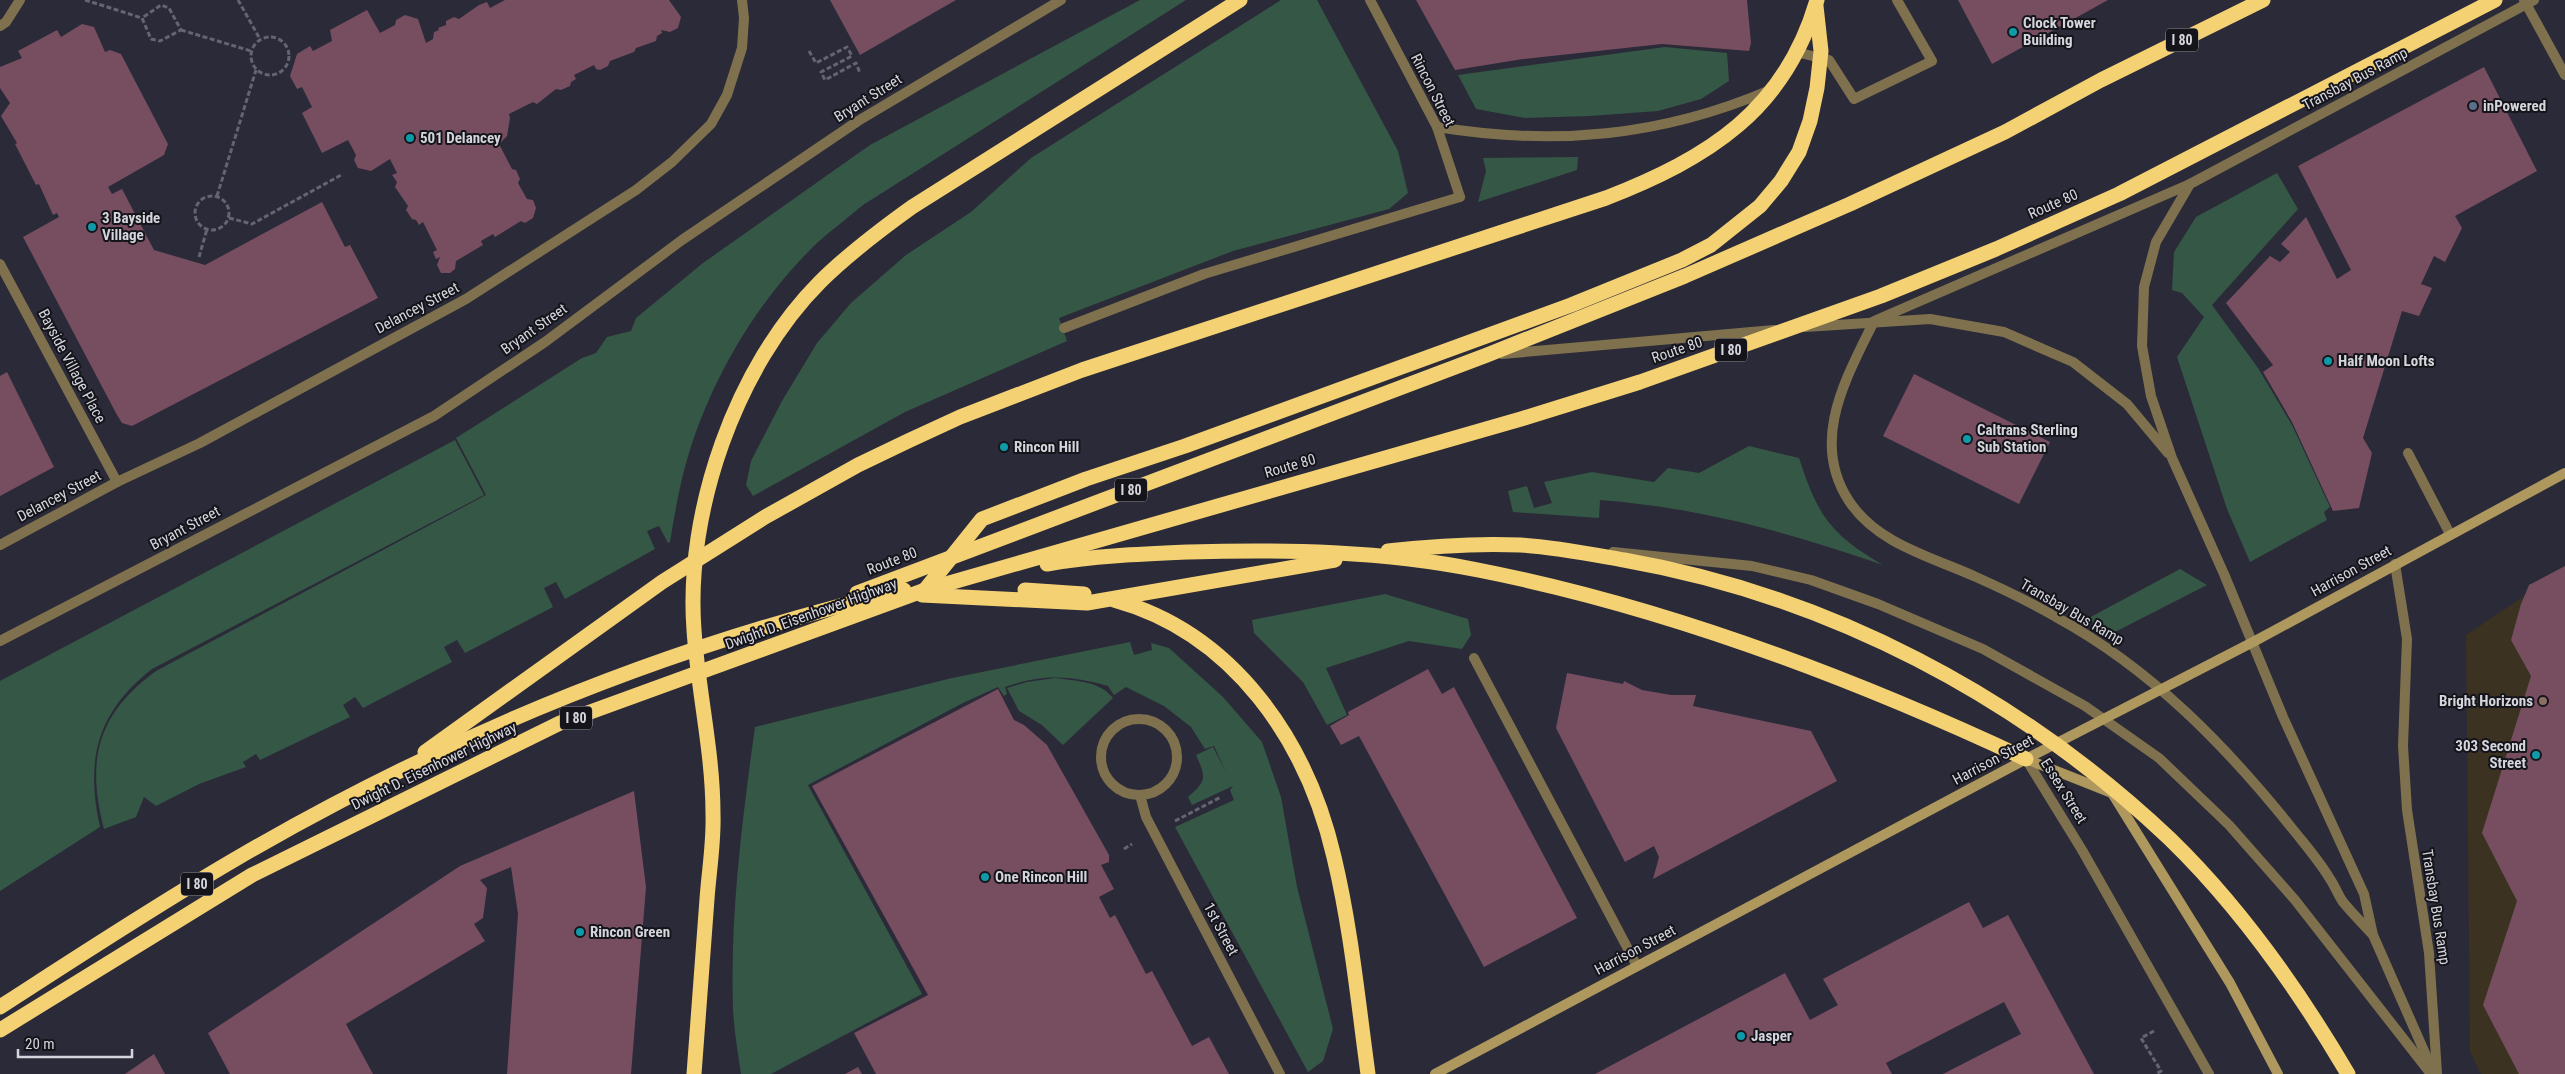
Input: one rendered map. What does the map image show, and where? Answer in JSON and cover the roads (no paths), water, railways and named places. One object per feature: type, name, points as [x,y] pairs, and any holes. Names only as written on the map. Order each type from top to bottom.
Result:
[{"type":"highway","points":[[694,1074],[713,816],[708,742],[694,629],[693,580],[697,538],[717,457],[734,414],[769,348],[792,314],[818,283],[879,231],[1240,0]]},
{"type":"highway","points":[[369,788],[438,743],[662,582],[765,517],[858,465],[908,441],[1016,395],[1082,370],[1606,198],[1647,182],[1683,164],[1718,142],[1749,117],[1776,88],[1796,52],[1816,0]]},
{"type":"highway","points":[[920,593],[982,519],[1086,479],[1186,446],[1571,305],[1682,260],[1711,245],[1760,206],[1781,181],[1799,152],[1810,121],[1821,51],[1816,0]]},
{"type":"highway","name":"Route 80","points":[[774,624],[1487,355],[1685,276],[1850,204],[2005,132],[2101,80],[2263,0]]},
{"type":"highway","name":"Route 80","points":[[920,593],[1520,419],[1640,382],[1881,296],[1996,249],[2119,194],[2495,0]]},
{"type":"highway","points":[[920,593],[1087,603],[1383,552],[1448,545],[1522,545],[1659,566],[1725,583],[1788,603],[1846,625],[1907,653],[1998,705],[2073,757],[2123,798],[2170,840],[2212,883],[2284,972],[2348,1074]]},
{"type":"highway","points":[[774,624],[843,604],[919,586],[1070,560],[1239,550],[1402,559],[1484,571],[1668,618],[1855,684],[1952,724],[2026,758]]},
{"type":"highway","points":[[774,624],[874,604],[975,591],[1059,590],[1097,595],[1135,606],[1193,634],[1225,659],[1251,686],[1274,718],[1293,750],[1319,808],[1335,858],[1348,922],[1368,1074]]},
{"type":"highway","name":"Dwight D. Eisenhower Highway","points":[[0,1030],[252,875],[560,723],[920,593]]},
{"type":"highway","name":"Dwight D. Eisenhower Highway","points":[[0,1007],[239,857],[369,788],[497,726],[631,670],[774,624]]},
{"type":"main road","name":"Harrison Street","points":[[1436,1074],[2026,758],[2254,641],[2565,473]]},
{"type":"main road","name":"Essex Street","points":[[2026,758],[2112,793],[2230,983],[2278,1074]]},
{"type":"street","points":[[0,26],[6,22],[20,0]]},
{"type":"street","name":"Delancey Street","points":[[0,545],[117,482],[200,443],[466,299],[636,190],[672,162],[711,124],[727,95],[738,64],[744,18],[742,0]]},
{"type":"street","name":"Bryant Street","points":[[0,641],[434,416],[545,342],[682,240],[858,121],[1061,0]]},
{"type":"street","name":"Rincon Street","points":[[1064,328],[1204,274],[1460,197],[1437,127],[1370,0]]},
{"type":"street","points":[[1796,52],[1828,60],[1854,99],[1932,61],[1897,0]]},
{"type":"street","points":[[2524,0],[2565,76]]},
{"type":"street","name":"Transbay Bus Ramp","points":[[2373,935],[2342,900],[2320,864],[2296,832],[2222,747],[2150,680],[2097,642],[2017,596],[1888,538],[1862,517],[1848,500],[1835,468],[1832,436],[1833,418],[1842,387],[1874,321],[2190,184],[2534,0]]},
{"type":"street","points":[[1437,127],[1496,136],[1537,137],[1628,131],[1710,113],[1776,88]]},
{"type":"street","name":"Transbay Bus Ramp","points":[[2190,184],[2156,242],[2144,287],[2142,346],[2151,396],[2172,458],[2224,574],[2283,717],[2364,894],[2373,935],[2434,1074]]},
{"type":"street","name":"Bayside Village Place","points":[[0,264],[117,482]]},
{"type":"street","name":"Transbay Bus Ramp","points":[[1874,321],[1930,319],[2004,332],[2074,362],[2127,404],[2172,458]]},
{"type":"street","points":[[1487,355],[1874,321]]},
{"type":"street","points":[[2408,453],[2450,534]]},
{"type":"street","points":[[1522,545],[1643,554],[1782,572],[1878,604],[1983,649],[2078,702],[2159,758],[2229,825],[2295,900],[2434,1074]]},
{"type":"street","name":"Transbay Bus Ramp","points":[[2395,564],[2407,639],[2403,746],[2411,845],[2429,953],[2434,1074]]},
{"type":"street","points":[[1474,658],[1637,966]]},
{"type":"street","points":[[1127,721],[1152,721],[1168,733],[1177,750],[1177,763],[1173,776],[1164,786],[1153,792],[1140,795],[1129,793],[1109,780],[1102,758],[1103,746],[1117,727],[1127,721]]},
{"type":"street","name":"Essex Street","points":[[2026,758],[2082,850],[2209,1074]]},
{"type":"street","name":"1st Street","points":[[1140,795],[1146,817],[1280,1074]]},
{"type":"place","name":"Clock Tower Building","points":[[2013,32]]},
{"type":"place","name":"inPowered","points":[[2473,106]]},
{"type":"place","name":"501 Delancey","points":[[410,138]]},
{"type":"place","name":"3 Bayside Village","points":[[92,227]]},
{"type":"place","name":"Half Moon Lofts","points":[[2328,361]]},
{"type":"place","name":"Caltrans Sterling Sub Station","points":[[1967,439]]},
{"type":"place","name":"Rincon Hill","points":[[1004,447]]},
{"type":"place","name":"Bright Horizons","points":[[2543,701]]},
{"type":"place","name":"303 Second Street","points":[[2536,755]]},
{"type":"place","name":"One Rincon Hill","points":[[985,877]]},
{"type":"place","name":"Rincon Green","points":[[580,932]]},
{"type":"place","name":"Jasper","points":[[1741,1036]]}]
